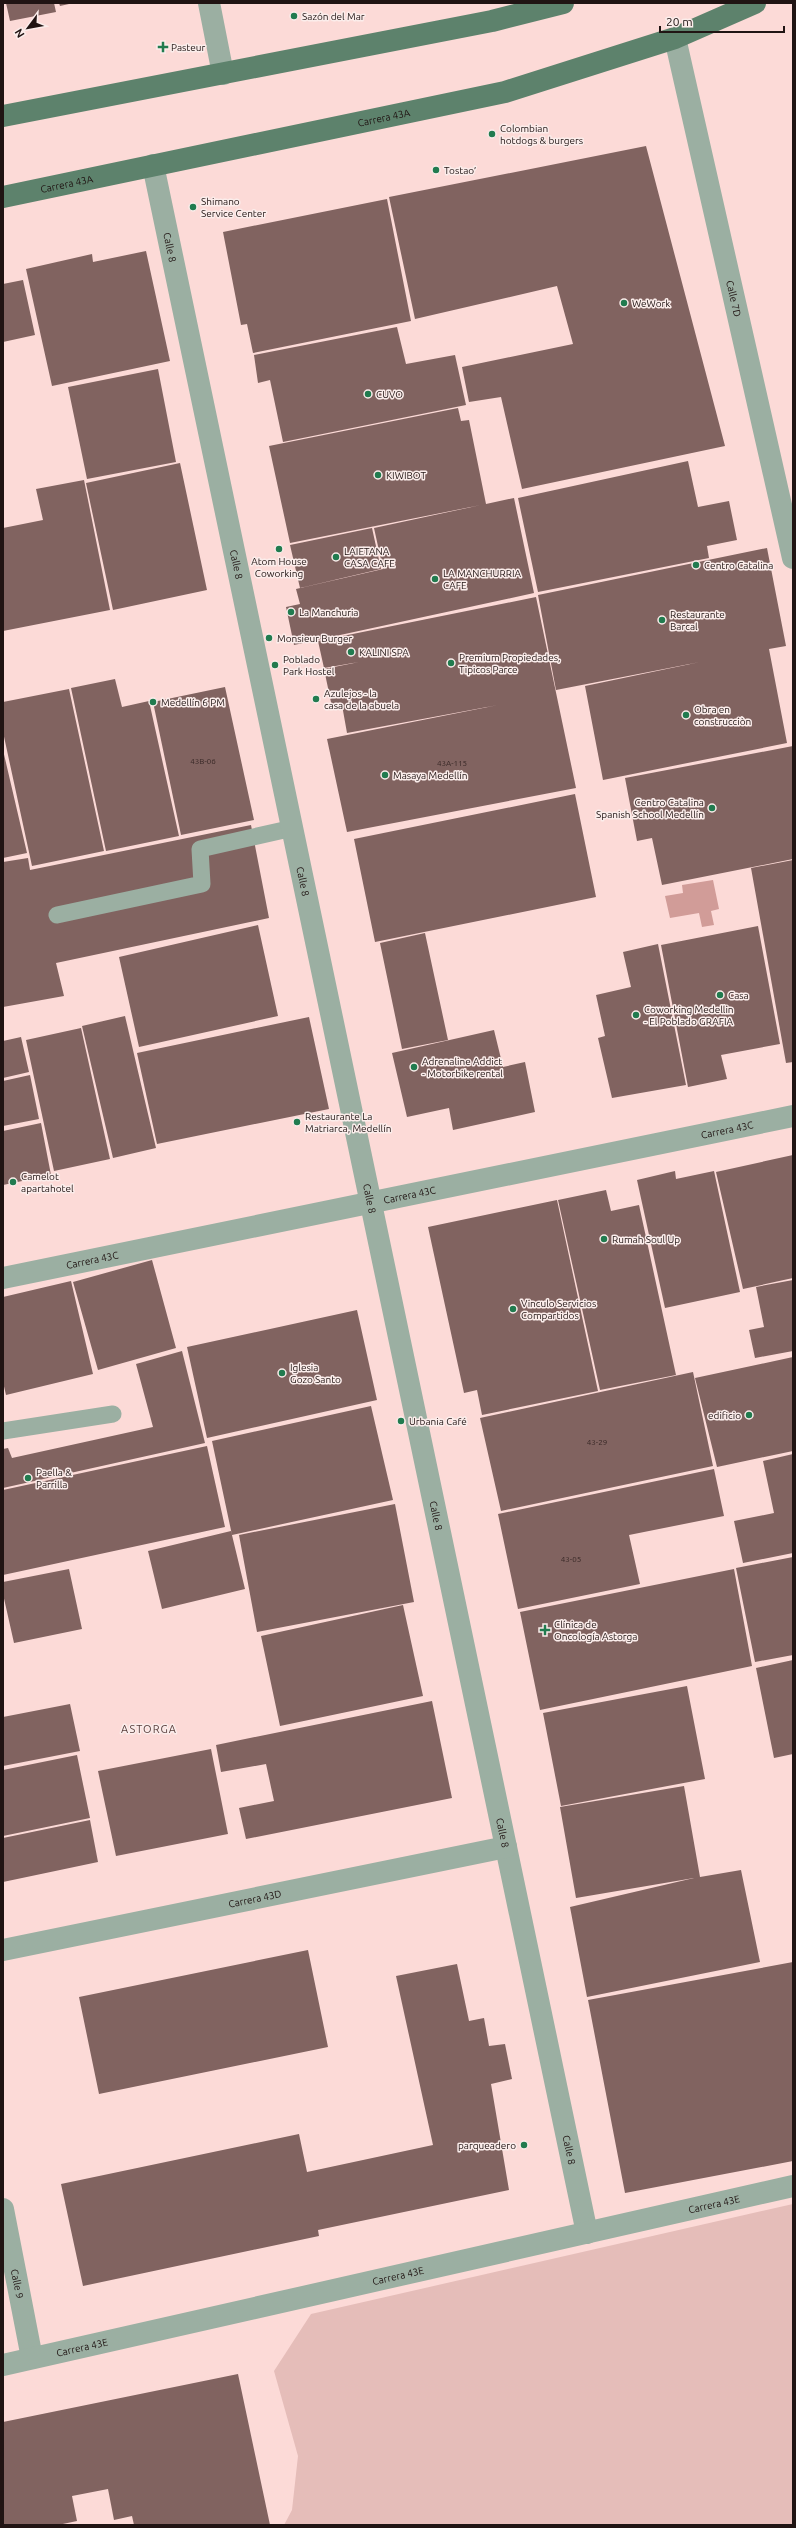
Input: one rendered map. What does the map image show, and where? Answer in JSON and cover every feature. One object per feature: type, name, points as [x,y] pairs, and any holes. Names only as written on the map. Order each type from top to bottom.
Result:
[{"type":"main road","points":[[3,116],[492,21],[563,3]]},
{"type":"main road","name":"Carrera 43A","points":[[3,197],[505,92],[675,38],[755,3]]},
{"type":"street","points":[[209,3],[223,74]]},
{"type":"street","name":"Calle 7D","points":[[675,38],[793,558]]},
{"type":"street","name":"Calle 8","points":[[154,165],[586,2233]]},
{"type":"street","name":"Carrera 43C","points":[[3,1278],[793,1116]]},
{"type":"street","name":"Carrera 43D","points":[[3,1950],[506,1847]]},
{"type":"street","name":"Carrera 43E","points":[[3,2365],[793,2186]]},
{"type":"street","name":"Calle 9","points":[[3,2209],[32,2358]]},
{"type":"lane","points":[[57,915],[202,884],[200,849],[293,828]]},
{"type":"lane","points":[[3,1431],[113,1414]]},
{"type":"shaded area","points":[[713,880],[719,909],[711,911],[714,925],[702,927],[699,913],[670,918],[665,896],[683,893],[682,885]]},
{"type":"shaded area","points":[[793,2204],[793,2525],[284,2525],[292,2510],[298,2456],[274,2371],[311,2314]]},
{"type":"building","points":[[6,3],[54,3],[56,12],[10,21]]},
{"type":"building","points":[[59,3],[69,3],[69,4],[60,6]]},
{"type":"building","name":"WeWork","points":[[646,146],[725,446],[522,489],[501,397],[469,402],[462,367],[573,344],[557,286],[415,319],[389,197]]},
{"type":"building","points":[[387,199],[411,321],[253,353],[247,324],[241,325],[223,232]]},
{"type":"building","points":[[146,251],[170,361],[52,386],[26,269],[92,254],[93,262]]},
{"type":"building","points":[[23,280],[35,335],[3,342],[3,284]]},
{"type":"building","name":"CUVO","points":[[397,327],[406,364],[455,355],[466,405],[283,442],[270,380],[258,383],[254,355]]},
{"type":"building","points":[[158,369],[176,462],[87,479],[68,387]]},
{"type":"building","points":[[458,408],[461,421],[469,420],[486,504],[514,498],[534,593],[294,645],[286,607],[300,604],[296,589],[383,569],[374,528],[481,505],[290,543],[269,446]]},
{"type":"building","name":"Centro Catalina","points":[[688,461],[698,507],[729,501],[737,540],[707,546],[709,558],[538,592],[518,498]]},
{"type":"building","points":[[180,463],[207,590],[113,610],[86,483]]},
{"type":"building","points":[[84,480],[110,610],[3,631],[3,528],[43,520],[36,489]]},
{"type":"building","name":"LAIETANA CASA CAFE","points":[[372,528],[381,569],[300,588],[290,545]]},
{"type":"building","points":[[767,548],[786,646],[769,649],[787,743],[603,780],[585,686],[700,662],[556,690],[538,595]]},
{"type":"building","points":[[536,597],[576,788],[347,832],[327,739],[498,705],[347,733],[342,705],[332,707],[324,669],[359,662],[324,668],[318,641]]},
{"type":"building","points":[[115,679],[122,707],[149,701],[179,836],[106,851],[71,688]]},
{"type":"building","points":[[225,687],[254,820],[181,835],[153,702]]},
{"type":"building","points":[[69,689],[104,851],[32,866],[3,732],[3,702]]},
{"type":"building","name":"Centro Catalina Spanish School Medellín","points":[[793,746],[793,859],[662,885],[652,838],[637,841],[625,778]]},
{"type":"building","points":[[3,750],[27,853],[3,858]]},
{"type":"building","points":[[575,794],[596,897],[375,942],[354,839]]},
{"type":"building","points":[[251,825],[269,918],[56,963],[64,996],[3,1007],[3,862],[28,858],[30,870]]},
{"type":"building","points":[[793,860],[793,1062],[786,1063],[751,868]]},
{"type":"building","points":[[258,925],[278,1016],[139,1047],[119,957]]},
{"type":"building","name":"Casa","points":[[758,926],[780,1044],[721,1055],[727,1079],[688,1087],[661,945]]},
{"type":"building","points":[[425,933],[448,1040],[402,1049],[380,943]]},
{"type":"building","name":"Coworking Medellin - El Poblado GRAFIA","points":[[658,944],[686,1085],[612,1098],[598,1038],[605,1036],[596,995],[631,987],[623,952]]},
{"type":"building","points":[[125,1016],[156,1148],[113,1158],[82,1026]]},
{"type":"building","points":[[309,1017],[329,1109],[157,1144],[137,1053]]},
{"type":"building","points":[[81,1028],[110,1159],[54,1171],[26,1040]]},
{"type":"building","points":[[494,1030],[503,1067],[525,1062],[535,1112],[453,1130],[449,1108],[407,1117],[392,1053]]},
{"type":"building","points":[[21,1037],[29,1072],[3,1078],[3,1041]]},
{"type":"building","points":[[30,1075],[39,1119],[3,1126],[3,1081]]},
{"type":"building","points":[[41,1123],[51,1175],[3,1185],[3,1131]]},
{"type":"building","points":[[793,1155],[793,1278],[743,1289],[716,1172]]},
{"type":"building","points":[[675,1171],[676,1179],[714,1171],[740,1292],[665,1308],[637,1180]]},
{"type":"building","points":[[606,1190],[611,1211],[639,1205],[676,1375],[600,1390],[558,1200]]},
{"type":"building","name":"Vinculo Servicios Compartidos","points":[[557,1200],[598,1391],[482,1415],[477,1390],[464,1393],[428,1227]]},
{"type":"building","points":[[152,1260],[176,1348],[98,1370],[73,1282]]},
{"type":"building","points":[[793,1280],[793,1351],[755,1358],[749,1330],[764,1327],[756,1287]]},
{"type":"building","points":[[71,1281],[93,1374],[6,1395],[3,1382],[3,1297]]},
{"type":"building","name":"Iglesia Gozo Santo","points":[[357,1310],[377,1400],[207,1438],[187,1347]]},
{"type":"building","points":[[182,1351],[205,1443],[3,1488],[3,1449],[8,1448],[12,1458],[153,1427],[136,1364]]},
{"type":"building","name":"edificio","points":[[793,1357],[793,1451],[717,1467],[695,1378]]},
{"type":"building","points":[[693,1372],[713,1466],[501,1511],[480,1418]]},
{"type":"building","points":[[371,1406],[393,1500],[232,1535],[212,1441]]},
{"type":"building","points":[[207,1446],[225,1527],[3,1575],[3,1490]]},
{"type":"building","points":[[793,1454],[793,1553],[743,1563],[734,1521],[774,1513],[763,1461]]},
{"type":"building","points":[[714,1469],[724,1516],[629,1535],[640,1584],[518,1609],[498,1514]]},
{"type":"building","points":[[395,1504],[414,1602],[257,1632],[239,1535]]},
{"type":"building","points":[[231,1531],[245,1589],[162,1609],[148,1551]]},
{"type":"building","points":[[793,1557],[793,1655],[755,1662],[736,1568]]},
{"type":"building","points":[[69,1569],[82,1629],[14,1643],[3,1594],[3,1582]]},
{"type":"building","points":[[734,1569],[752,1666],[540,1710],[520,1612]]},
{"type":"building","points":[[403,1605],[423,1696],[280,1726],[261,1636]]},
{"type":"building","points":[[793,1660],[793,1754],[774,1758],[756,1668]]},
{"type":"building","points":[[687,1686],[705,1779],[561,1806],[543,1713]]},
{"type":"building","points":[[432,1701],[452,1798],[246,1839],[239,1808],[274,1801],[266,1764],[221,1772],[216,1745]]},
{"type":"building","points":[[70,1704],[80,1751],[3,1766],[3,1717]]},
{"type":"building","points":[[211,1749],[228,1834],[116,1856],[98,1771]]},
{"type":"building","points":[[77,1755],[90,1818],[3,1836],[3,1770]]},
{"type":"building","points":[[684,1786],[700,1877],[741,1870],[760,1962],[587,1997],[570,1907],[694,1878],[576,1898],[560,1807]]},
{"type":"building","points":[[90,1820],[98,1862],[3,1882],[3,1838]]},
{"type":"building","points":[[308,1950],[328,2047],[99,2094],[79,1997]]},
{"type":"building","points":[[793,1962],[793,2161],[625,2193],[588,2000]]},
{"type":"building","points":[[457,1964],[469,2021],[484,2018],[489,2046],[505,2044],[512,2079],[491,2084],[509,2190],[318,2230],[319,2236],[83,2286],[61,2184],[299,2134],[307,2172],[433,2145],[396,1976]]},
{"type":"building","points":[[238,2374],[270,2525],[134,2525],[132,2516],[114,2520],[108,2489],[72,2496],[77,2521],[58,2525],[3,2525],[3,2422]]},
{"type":"place","name":"Sazón del Mar","points":[[294,16]]},
{"type":"place","name":"Pasteur","points":[[163,47]]},
{"type":"place","name":"Colombian hotdogs & burgers","points":[[492,134]]},
{"type":"place","name":"Tostao’","points":[[436,170]]},
{"type":"place","name":"Shimano Service Center","points":[[193,207]]},
{"type":"place","name":"WeWork","points":[[624,303]]},
{"type":"place","name":"CUVO","points":[[368,394]]},
{"type":"place","name":"KIWIBOT","points":[[378,475]]},
{"type":"place","name":"Atom House Coworking","points":[[279,549]]},
{"type":"place","name":"LAIETANA CASA CAFE","points":[[336,557]]},
{"type":"place","name":"Centro Catalina","points":[[696,565]]},
{"type":"place","name":"LA MANCHURRIA CAFE","points":[[435,579]]},
{"type":"place","name":"La Manchuria","points":[[291,612]]},
{"type":"place","name":"Restaurante Barcal","points":[[662,620]]},
{"type":"place","name":"Monsieur Burger","points":[[269,638]]},
{"type":"place","name":"KALINI SPA","points":[[351,652]]},
{"type":"place","name":"Premium Propiedades, Tipicos Parce","points":[[451,663]]},
{"type":"place","name":"Poblado Park Hostel","points":[[275,665]]},
{"type":"place","name":"Azulejos - la casa de la abuela","points":[[316,699]]},
{"type":"place","name":"Medellín 6 PM","points":[[153,702]]},
{"type":"place","name":"Obra en construcciòn","points":[[686,715]]},
{"type":"place","name":"Masaya Medellín","points":[[385,775]]},
{"type":"place","name":"Centro Catalina Spanish School Medellín","points":[[712,808]]},
{"type":"place","name":"Casa","points":[[720,995]]},
{"type":"place","name":"Coworking Medellin - El Poblado GRAFIA","points":[[636,1015]]},
{"type":"place","name":"Adrenaline Addict - Motorbike rental","points":[[414,1067]]},
{"type":"place","name":"Restaurante La Matriarca, Medellín","points":[[297,1122]]},
{"type":"place","name":"Camelot apartahotel","points":[[13,1182]]},
{"type":"place","name":"Rumah Soul Up","points":[[604,1239]]},
{"type":"place","name":"Vinculo Servicios Compartidos","points":[[513,1309]]},
{"type":"place","name":"Iglesia Gozo Santo","points":[[282,1373]]},
{"type":"place","name":"edificio","points":[[749,1415]]},
{"type":"place","name":"Urbania Café","points":[[401,1421]]},
{"type":"place","name":"Paella & Parrilla","points":[[28,1478]]},
{"type":"place","name":"Clínica de Oncología Astorga","points":[[545,1630]]},
{"type":"place","name":"parqueadero","points":[[524,2145]]},
{"type":"district","name":"ASTORGA","points":[[149,1729]]}]
